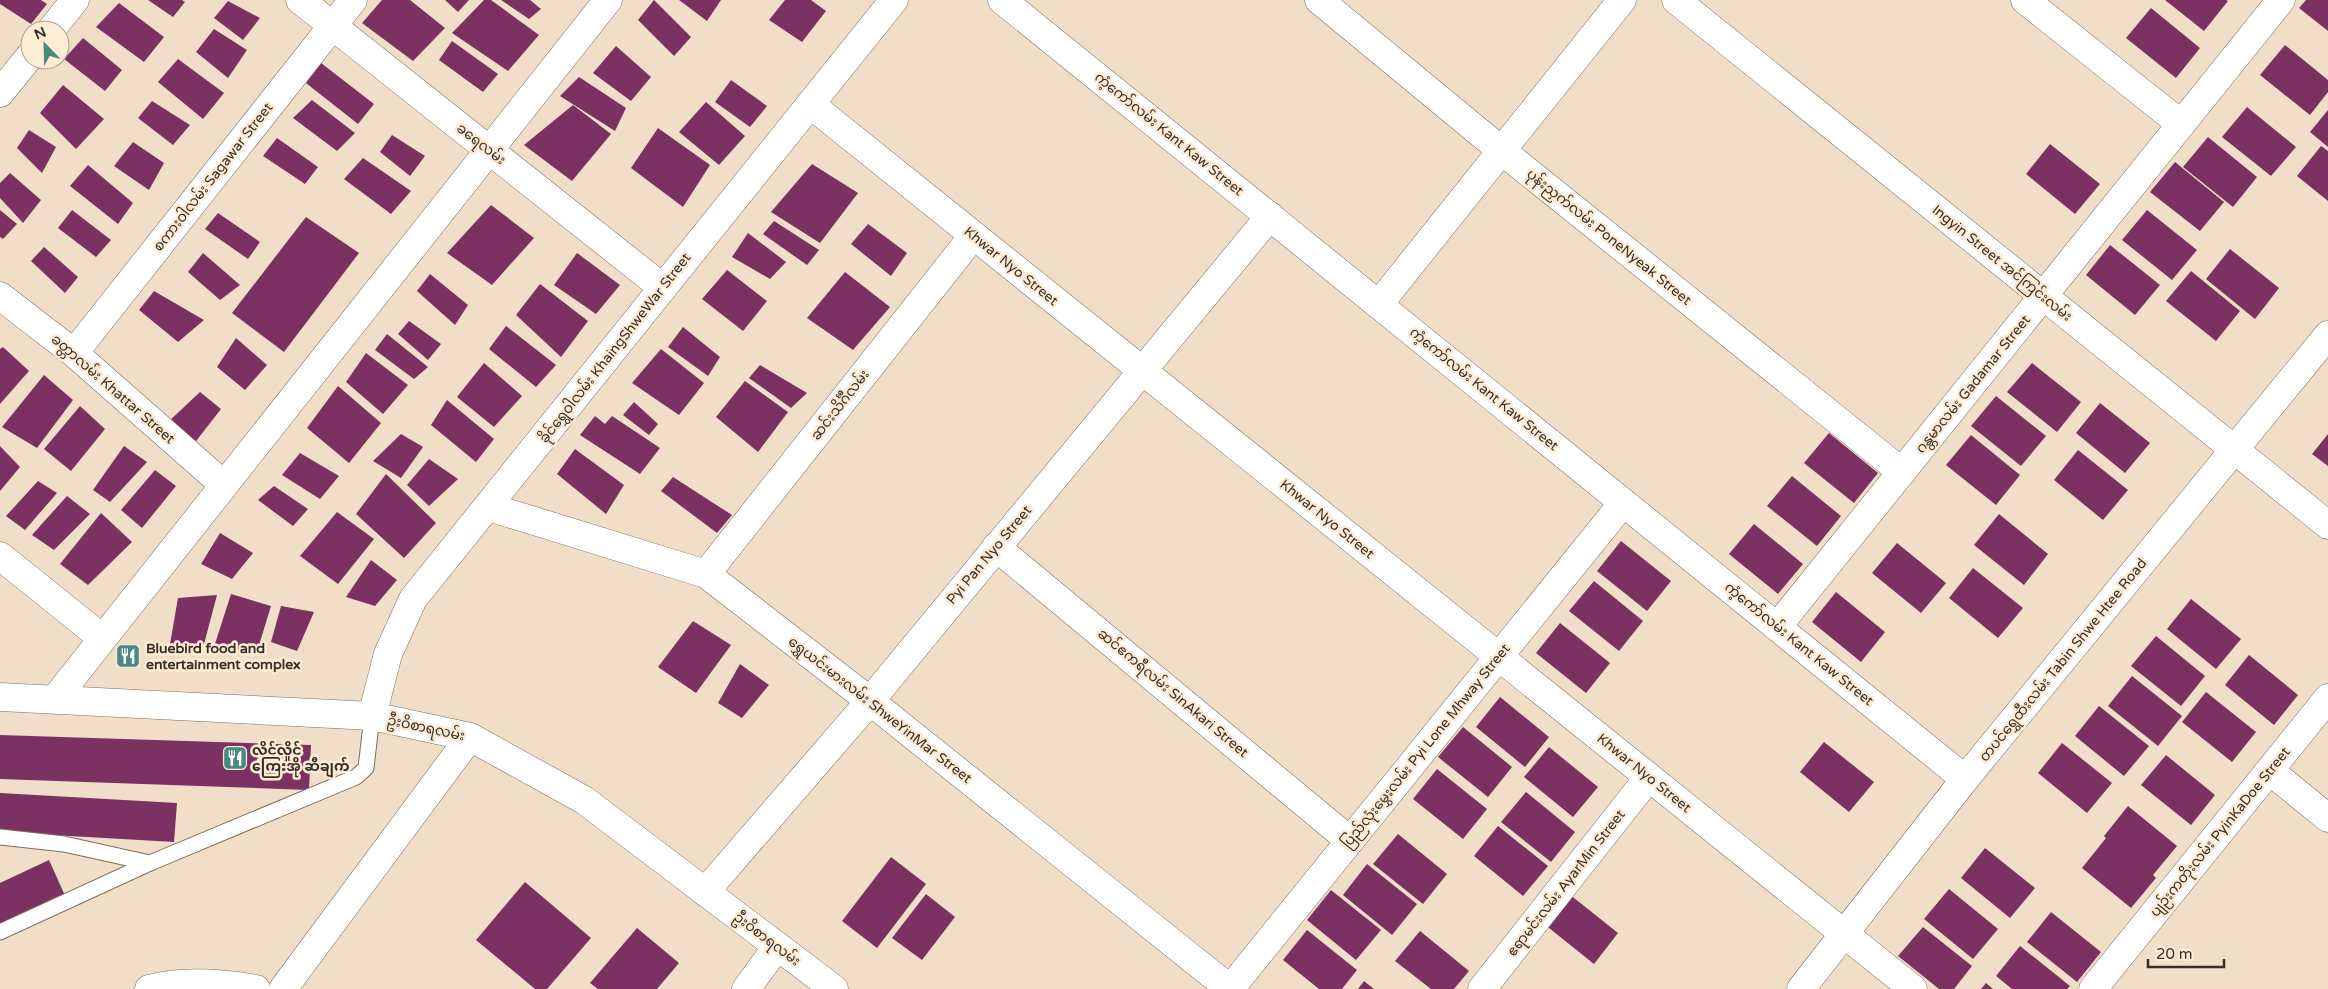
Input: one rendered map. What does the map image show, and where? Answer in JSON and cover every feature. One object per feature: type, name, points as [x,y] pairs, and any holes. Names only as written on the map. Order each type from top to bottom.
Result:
[{"type":"street","points":[[59,20],[75,0]]},
{"type":"street","name":"ခရေလမ်း","points":[[300,0],[663,288]]},
{"type":"street","name":"စကားဝါလမ်း Sagawar Street","points":[[74,353],[353,0]]},
{"type":"street","points":[[55,700],[102,638],[608,0]]},
{"type":"street","name":"ခိုင်ရွှေဝါလမ်း KhaingShweWar Street","points":[[372,716],[388,654],[413,599],[489,507],[894,0]]},
{"type":"street","name":"ကံ့ကော်လမ်း Kant Kaw Street","points":[[1002,0],[1965,779]]},
{"type":"street","name":"ပုန်းညှက်လမ်း PoneNyeak Street","points":[[1319,0],[1502,151],[1902,472]]},
{"type":"street","points":[[1379,304],[1622,0]]},
{"type":"street","name":"Ingyin Street အင်ကြင်းလမ်း","points":[[1676,0],[2328,525]]},
{"type":"street","points":[[2025,0],[2181,124]]},
{"type":"street","name":"ဂန္တမာလမ်း Gadamar Street","points":[[1778,627],[2281,0]]},
{"type":"street","points":[[0,93],[20,68]]},
{"type":"street","name":"Khwar Nyo Street","points":[[810,104],[1913,989]]},
{"type":"street","name":"Pyi Pan Nyo Street","points":[[705,892],[870,701],[1270,216]]},
{"type":"street","name":"ဆင်းသိင်္ဂီလမ်း","points":[[706,574],[973,236]]},
{"type":"street","name":"ခတ္တာလမ်း Khattar Street","points":[[0,296],[74,353],[224,485]]},
{"type":"street","name":"တပင်ရွှေထီးလမ်း Tabin Shwe Htee Road","points":[[1801,989],[1965,779],[2328,335]]},
{"type":"street","name":"ပြည်လုံးမွှေးလမ်း Pyi Lone Mhway Street","points":[[1230,989],[1623,503]]},
{"type":"street","name":"ရွှေယင်းမားလမ်း ShweYinMar Street","points":[[489,507],[706,574],[870,701],[1230,989]]},
{"type":"street","name":"ဆင်ဧကရီလမ်း SinAkari Street","points":[[996,547],[1349,840]]},
{"type":"street","points":[[0,556],[102,638]]},
{"type":"street","name":"ဦးဝိစာရလမ်း","points":[[0,697],[372,716],[470,737],[584,800],[834,989]]},
{"type":"street","name":"ပျဉ်းကတိုးလမ်း PyinKaDoe Street","points":[[2094,989],[2328,698]]},
{"type":"street","points":[[284,989],[470,737]]},
{"type":"street","points":[[2270,771],[2328,818]]},
{"type":"street","name":"ဧရာမင်းလမ်း AyarMin Street","points":[[1482,989],[1649,777]]},
{"type":"street","points":[[746,989],[777,947]]},
{"type":"street","points":[[149,989],[161,986],[196,984],[256,989]]},
{"type":"lane","points":[[0,932],[150,863],[356,777],[366,768],[372,716]]},
{"type":"lane","points":[[0,837],[64,844],[150,863]]},
{"type":"building","points":[[0,0],[41,0],[47,4],[34,20],[25,20],[0,4]]},
{"type":"building","points":[[148,0],[182,0],[185,2],[173,17]]},
{"type":"building","points":[[382,0],[410,0],[445,28],[413,61],[362,23]]},
{"type":"building","points":[[445,0],[469,0],[458,12]]},
{"type":"building","points":[[484,0],[491,0],[539,35],[508,71],[452,33]]},
{"type":"building","points":[[501,0],[530,0],[541,9],[529,19]]},
{"type":"building","points":[[654,0],[691,37],[674,56],[638,20]]},
{"type":"building","points":[[679,0],[721,0],[707,21]]},
{"type":"building","points":[[785,0],[811,0],[826,11],[802,42],[769,20]]},
{"type":"building","points":[[2165,0],[2226,0],[2228,1],[2204,31]]},
{"type":"building","points":[[2306,0],[2328,0],[2328,31],[2299,8]]},
{"type":"building","points":[[228,1],[260,18],[243,40],[214,18]]},
{"type":"building","points":[[119,3],[164,37],[144,62],[96,27]]},
{"type":"building","points":[[2151,8],[2200,48],[2176,78],[2126,38]]},
{"type":"building","points":[[214,29],[247,50],[228,78],[196,52]]},
{"type":"building","points":[[83,38],[122,70],[105,91],[70,64],[70,52]]},
{"type":"building","points":[[452,41],[498,74],[483,92],[439,60]]},
{"type":"building","points":[[2285,45],[2328,80],[2328,92],[2310,115],[2260,75]]},
{"type":"building","points":[[616,46],[651,77],[631,101],[593,73]]},
{"type":"building","points":[[178,59],[224,93],[203,119],[158,82]]},
{"type":"building","points":[[321,63],[374,104],[358,124],[306,83]]},
{"type":"building","points":[[579,77],[626,108],[615,131],[560,96]]},
{"type":"building","points":[[731,80],[767,106],[750,127],[715,102]]},
{"type":"building","points":[[63,85],[104,119],[76,149],[40,113]]},
{"type":"building","points":[[312,100],[355,133],[337,151],[293,118]]},
{"type":"building","points":[[152,101],[190,125],[173,145],[138,118]]},
{"type":"building","points":[[706,102],[745,136],[719,165],[679,132]]},
{"type":"building","points":[[573,105],[611,134],[572,181],[524,145]]},
{"type":"building","points":[[2247,107],[2296,147],[2271,176],[2222,137]]},
{"type":"building","points":[[2328,110],[2328,147],[2310,132]]},
{"type":"building","points":[[658,128],[710,165],[683,207],[631,168]]},
{"type":"building","points":[[29,130],[56,147],[42,173],[17,148]]},
{"type":"building","points":[[392,135],[425,156],[410,176],[380,152]]},
{"type":"building","points":[[2208,137],[2257,177],[2233,207],[2183,167]]},
{"type":"building","points":[[277,138],[318,167],[305,184],[263,156]]},
{"type":"building","points":[[133,142],[164,163],[149,190],[114,166]]},
{"type":"building","points":[[2050,144],[2100,184],[2075,214],[2026,174]]},
{"type":"building","points":[[2321,146],[2328,151],[2328,201],[2297,176]]},
{"type":"building","points":[[363,158],[411,191],[391,214],[344,179]]},
{"type":"building","points":[[2175,162],[2224,202],[2200,231],[2150,192]]},
{"type":"building","points":[[812,164],[858,193],[820,243],[771,212]]},
{"type":"building","points":[[88,165],[133,203],[118,224],[70,186]]},
{"type":"building","points":[[10,173],[41,200],[23,223],[0,198],[0,183]]},
{"type":"building","points":[[491,205],[534,238],[492,285],[447,253]]},
{"type":"building","points":[[0,210],[17,224],[3,239],[0,237]]},
{"type":"building","points":[[72,210],[111,240],[96,257],[58,228]]},
{"type":"building","points":[[2147,210],[2197,250],[2172,280],[2122,240]]},
{"type":"building","points":[[218,213],[260,242],[248,259],[205,229]]},
{"type":"building","points":[[306,217],[359,253],[284,352],[232,313]]},
{"type":"building","points":[[774,221],[819,250],[807,265],[763,234]]},
{"type":"building","points":[[868,224],[907,253],[891,276],[851,244]]},
{"type":"building","points":[[748,233],[786,262],[770,279],[732,257]]},
{"type":"building","points":[[2110,245],[2160,285],[2135,315],[2086,275]]},
{"type":"building","points":[[44,247],[78,277],[65,293],[31,261]]},
{"type":"building","points":[[2230,249],[2279,288],[2255,319],[2206,279]]},
{"type":"building","points":[[203,253],[240,285],[220,300],[188,272]]},
{"type":"building","points":[[577,253],[620,285],[596,314],[554,285]]},
{"type":"building","points":[[727,270],[767,301],[743,331],[702,299]]},
{"type":"building","points":[[2191,271],[2240,311],[2216,341],[2166,301]]},
{"type":"building","points":[[845,272],[890,307],[853,350],[807,318]]},
{"type":"building","points":[[430,274],[468,305],[455,325],[417,291]]},
{"type":"building","points":[[540,284],[588,321],[561,357],[516,315]]},
{"type":"building","points":[[154,291],[204,320],[178,342],[139,310]]},
{"type":"building","points":[[409,321],[441,344],[428,360],[398,334]]},
{"type":"building","points":[[506,326],[556,365],[536,387],[489,349]]},
{"type":"building","points":[[683,327],[720,357],[708,376],[668,347]]},
{"type":"building","points":[[387,334],[428,367],[414,379],[375,350]]},
{"type":"building","points":[[236,338],[267,365],[245,390],[217,367]]},
{"type":"building","points":[[3,347],[29,371],[0,404],[0,349]]},
{"type":"building","points":[[661,349],[704,383],[679,415],[632,383]]},
{"type":"building","points":[[366,353],[408,385],[383,414],[346,382]]},
{"type":"building","points":[[484,363],[522,396],[494,427],[457,397]]},
{"type":"building","points":[[2032,363],[2081,402],[2057,432],[2007,392]]},
{"type":"building","points":[[760,365],[807,393],[791,408],[749,378]]},
{"type":"building","points":[[44,375],[73,400],[37,448],[2,427]]},
{"type":"building","points":[[745,381],[788,412],[758,452],[716,417]]},
{"type":"building","points":[[338,386],[381,423],[349,463],[307,428]]},
{"type":"building","points":[[200,392],[221,409],[193,445],[166,424]]},
{"type":"building","points":[[1996,396],[2046,436],[2021,466],[1971,426]]},
{"type":"building","points":[[447,400],[494,439],[476,462],[431,425]]},
{"type":"building","points":[[634,402],[658,424],[649,435],[623,415]]},
{"type":"building","points":[[2100,403],[2150,443],[2125,473],[2076,433]]},
{"type":"building","points":[[80,406],[105,429],[71,471],[44,449]]},
{"type":"building","points":[[595,416],[605,424],[612,416],[660,448],[640,474],[580,435]]},
{"type":"building","points":[[1829,433],[1878,473],[1854,503],[1804,463]]},
{"type":"building","points":[[401,434],[423,447],[401,478],[373,461]]},
{"type":"building","points":[[2328,434],[2328,466],[2312,454]]},
{"type":"building","points":[[1971,435],[2020,475],[1996,505],[1946,465]]},
{"type":"building","points":[[0,446],[20,467],[0,491]]},
{"type":"building","points":[[124,446],[147,462],[110,502],[93,490]]},
{"type":"building","points":[[575,449],[624,485],[606,514],[557,474]]},
{"type":"building","points":[[2078,450],[2128,490],[2103,520],[2054,480]]},
{"type":"building","points":[[300,453],[339,476],[320,499],[282,475]]},
{"type":"building","points":[[429,459],[458,479],[429,506],[407,485]]},
{"type":"building","points":[[155,470],[176,486],[142,528],[121,510]]},
{"type":"building","points":[[386,474],[436,523],[404,558],[356,514]]},
{"type":"building","points":[[1792,476],[1841,516],[1817,546],[1767,506]]},
{"type":"building","points":[[673,477],[732,515],[717,533],[661,491]]},
{"type":"building","points":[[38,481],[57,493],[25,530],[6,516]]},
{"type":"building","points":[[274,486],[308,509],[293,526],[258,500]]},
{"type":"building","points":[[67,496],[90,514],[54,550],[32,535]]},
{"type":"building","points":[[337,512],[374,539],[338,584],[300,556]]},
{"type":"building","points":[[101,513],[132,542],[88,585],[60,564]]},
{"type":"building","points":[[1999,514],[2048,554],[2024,585],[1974,545]]},
{"type":"building","points":[[1754,524],[1803,564],[1778,594],[1729,554]]},
{"type":"building","points":[[220,533],[253,553],[232,579],[201,564]]},
{"type":"building","points":[[1621,541],[1671,581],[1647,611],[1597,571]]},
{"type":"building","points":[[1897,543],[1946,583],[1921,613],[1872,573]]},
{"type":"building","points":[[371,560],[397,580],[375,606],[346,597]]},
{"type":"building","points":[[1973,568],[2023,608],[1998,638],[1949,598]]},
{"type":"building","points":[[1594,581],[1643,621],[1619,651],[1569,611]]},
{"type":"building","points":[[1836,592],[1885,632],[1861,662],[1812,622]]},
{"type":"building","points":[[231,594],[271,606],[256,655],[214,647]]},
{"type":"building","points":[[217,595],[204,644],[170,644],[178,598]]},
{"type":"building","points":[[2191,599],[2241,639],[2216,669],[2167,629]]},
{"type":"building","points":[[281,606],[314,612],[297,651],[271,642]]},
{"type":"building","points":[[693,621],[731,645],[696,693],[658,667]]},
{"type":"building","points":[[1560,623],[1610,663],[1586,693],[1536,653]]},
{"type":"building","points":[[2156,636],[2205,676],[2181,706],[2131,666]]},
{"type":"building","points":[[2249,655],[2298,695],[2274,725],[2225,685]]},
{"type":"building","points":[[740,664],[769,685],[742,718],[718,703]]},
{"type":"building","points":[[2132,676],[2182,716],[2158,746],[2108,706]]},
{"type":"building","points":[[2206,692],[2256,732],[2232,762],[2182,722]]},
{"type":"building","points":[[1500,697],[1549,737],[1525,767],[1476,727]]},
{"type":"building","points":[[2099,706],[2149,746],[2124,776],[2075,736]]},
{"type":"building","points":[[1463,727],[1512,767],[1488,797],[1438,757]]},
{"type":"building","points":[[0,735],[311,745],[309,790],[0,779]]},
{"type":"building","points":[[1824,742],[1874,782],[1849,812],[1800,772]]},
{"type":"building","points":[[2062,743],[2112,783],[2087,813],[2038,773]]},
{"type":"building","points":[[1549,747],[1598,787],[1573,817],[1524,777]]},
{"type":"building","points":[[2166,755],[2215,795],[2191,825],[2141,785]]},
{"type":"building","points":[[1437,769],[1487,809],[1463,839],[1413,799]]},
{"type":"building","points":[[1526,792],[1575,832],[1551,862],[1501,822]]},
{"type":"building","points":[[0,793],[177,803],[174,842],[0,832]]},
{"type":"building","points":[[2128,806],[2177,846],[2153,875],[2156,878],[2131,908],[2082,868]]},
{"type":"building","points":[[1498,826],[1548,866],[1523,896],[1474,856]]},
{"type":"building","points":[[1398,834],[1447,874],[1423,904],[1373,864]]},
{"type":"building","points":[[1985,848],[2035,888],[2010,918],[1961,878]]},
{"type":"building","points":[[891,857],[926,884],[877,948],[842,921]]},
{"type":"building","points":[[49,860],[67,900],[0,930],[0,883]]},
{"type":"building","points":[[1367,864],[1417,904],[1392,935],[1343,895]]},
{"type":"building","points":[[525,882],[591,938],[547,989],[535,989],[476,940]]},
{"type":"building","points":[[1949,889],[1998,929],[1973,959],[1924,919]]},
{"type":"building","points":[[1331,890],[1381,930],[1356,960],[1307,920]]},
{"type":"building","points":[[926,894],[955,917],[922,960],[892,938]]},
{"type":"building","points":[[1569,894],[1618,933],[1594,964],[1544,924]]},
{"type":"building","points":[[2051,912],[2101,952],[2077,982],[2027,942]]},
{"type":"building","points":[[1923,927],[1972,966],[1954,989],[1939,989],[1898,956]]},
{"type":"building","points":[[637,928],[679,963],[657,989],[598,989],[590,983]]},
{"type":"building","points":[[1307,930],[1357,970],[1342,989],[1319,989],[1283,960]]},
{"type":"building","points":[[1420,931],[1469,971],[1454,989],[1431,989],[1395,961]]},
{"type":"building","points":[[2020,946],[2070,986],[2067,989],[2012,989],[1996,976]]},
{"type":"building","points":[[1364,981],[1374,989],[1358,989]]},
{"type":"building","points":[[1986,983],[1993,989],[1981,989]]},
{"type":"place","name":"Bluebird food and entertainment complex","points":[[128,656]]},
{"type":"place","name":"လှိုင်လှိုင် ကြေးအို ဆီချက်","points":[[235,758]]}]
